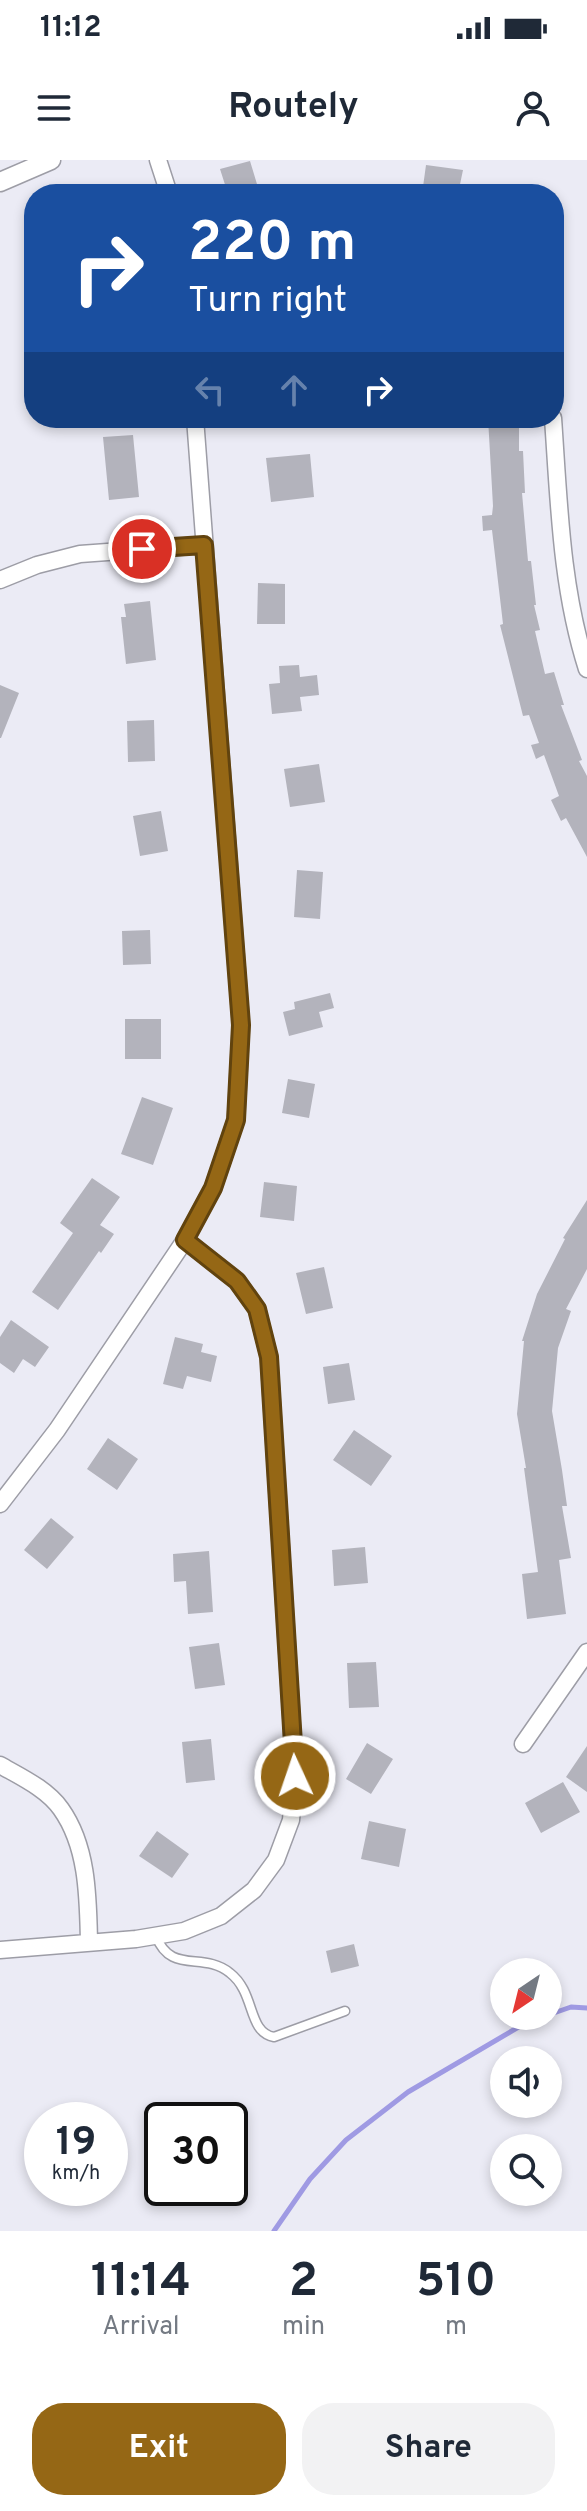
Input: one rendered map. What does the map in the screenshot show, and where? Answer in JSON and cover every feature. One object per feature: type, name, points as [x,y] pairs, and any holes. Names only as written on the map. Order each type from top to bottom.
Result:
[{"type":"street","points":[[0,182],[51,160]]},
{"type":"street","points":[[158,160],[166,184]]},
{"type":"street","points":[[0,1504],[57,1430],[185,1240],[213,1188],[236,1120],[241,1025],[196,428]]},
{"type":"street","points":[[554,428],[563,557],[574,630],[587,669]]},
{"type":"street","points":[[0,580],[37,565],[80,554],[204,545]]},
{"type":"street","points":[[0,1950],[156,1936],[184,1931],[221,1916],[254,1890],[276,1860],[291,1820],[295,1776],[269,1357],[257,1309],[237,1281],[185,1240]]},
{"type":"street","points":[[523,1744],[587,1652]]},
{"type":"street","points":[[0,1765],[34,1784],[61,1809],[77,1844],[88,1880],[89,1942]]},
{"type":"lane","points":[[156,1936],[164,1952],[171,1958],[213,1964],[229,1972],[248,1995],[258,2029],[264,2035],[274,2037],[345,2011]]},
{"type":"building","points":[[250,161],[257,184],[225,184],[220,169]]},
{"type":"building","points":[[426,165],[463,170],[460,184],[423,184]]},
{"type":"building","points":[[489,428],[519,428],[519,451],[523,451],[525,493],[522,493],[528,561],[531,561],[534,605],[540,630],[535,631],[545,674],[554,672],[564,705],[561,705],[587,776],[587,857],[566,818],[561,821],[551,800],[559,796],[544,755],[536,759],[531,745],[539,743],[529,715],[523,716],[500,625],[503,624],[492,530],[483,531],[482,516],[492,515]]},
{"type":"building","points":[[133,435],[139,497],[109,500],[103,437]]},
{"type":"building","points":[[310,454],[314,497],[271,502],[266,458]]},
{"type":"building","points":[[258,583],[285,584],[285,624],[257,624]]},
{"type":"building","points":[[150,601],[156,660],[126,664],[121,617],[126,617],[124,604]]},
{"type":"building","points":[[299,665],[300,677],[317,675],[319,695],[300,697],[302,711],[272,714],[269,684],[280,683],[279,666]]},
{"type":"building","points":[[0,685],[19,693],[1,738],[0,738]]},
{"type":"building","points":[[154,720],[155,761],[128,762],[127,721]]},
{"type":"building","points":[[319,764],[325,802],[290,807],[284,769]]},
{"type":"building","points":[[161,811],[168,851],[140,856],[133,816]]},
{"type":"building","points":[[297,870],[323,872],[320,919],[294,917]]},
{"type":"building","points":[[150,930],[151,964],[123,965],[122,931]]},
{"type":"building","points":[[330,993],[334,1008],[319,1012],[323,1027],[289,1036],[283,1012],[295,1009],[294,1002]]},
{"type":"building","points":[[125,1019],[161,1019],[161,1059],[125,1059]]},
{"type":"building","points":[[288,1079],[315,1084],[309,1118],[282,1113]]},
{"type":"building","points":[[142,1097],[173,1108],[153,1165],[121,1154]]},
{"type":"building","points":[[92,1178],[120,1197],[100,1225],[114,1234],[58,1310],[32,1292],[73,1233],[60,1223]]},
{"type":"building","points":[[264,1182],[297,1186],[294,1221],[260,1217]]},
{"type":"building","points":[[587,1200],[587,1269],[566,1309],[571,1311],[558,1348],[552,1411],[567,1506],[562,1506],[571,1558],[559,1560],[566,1614],[527,1619],[522,1574],[538,1572],[517,1414],[522,1341],[537,1294],[563,1238]]},
{"type":"building","points":[[324,1267],[333,1308],[306,1314],[296,1273]]},
{"type":"building","points":[[11,1320],[49,1347],[35,1367],[23,1359],[14,1373],[0,1363],[0,1337]]},
{"type":"building","points":[[175,1337],[203,1344],[201,1352],[217,1356],[211,1382],[187,1376],[183,1389],[163,1384]]},
{"type":"building","points":[[349,1363],[355,1400],[328,1404],[323,1367]]},
{"type":"building","points":[[354,1430],[392,1456],[371,1486],[333,1460]]},
{"type":"building","points":[[108,1438],[138,1459],[117,1490],[87,1469]]},
{"type":"building","points":[[51,1518],[74,1537],[47,1569],[24,1550]]},
{"type":"building","points":[[365,1547],[368,1583],[334,1586],[332,1550]]},
{"type":"building","points":[[209,1551],[213,1612],[188,1614],[186,1581],[174,1582],[173,1554]]},
{"type":"building","points":[[219,1643],[225,1685],[195,1689],[189,1647]]},
{"type":"building","points":[[376,1662],[379,1707],[349,1708],[347,1663]]},
{"type":"building","points":[[211,1739],[215,1780],[186,1783],[182,1742]]},
{"type":"building","points":[[367,1743],[393,1759],[371,1794],[346,1779]]},
{"type":"building","points":[[587,1746],[587,1792],[566,1777]]},
{"type":"building","points":[[563,1782],[580,1812],[541,1833],[525,1803]]},
{"type":"building","points":[[369,1821],[406,1829],[399,1867],[361,1859]]},
{"type":"building","points":[[157,1831],[189,1854],[172,1878],[139,1856]]},
{"type":"building","points":[[354,1944],[359,1966],[331,1973],[326,1951]]},
{"type":"waterway","points":[[562,2010],[587,2008]]},
{"type":"waterway","points":[[274,2231],[310,2179],[346,2140],[408,2092],[513,2030]]},
{"type":"route","points":[[142,549],[204,545],[241,1025],[236,1120],[213,1188],[185,1240],[237,1281],[257,1309],[269,1357],[295,1776]]}]
